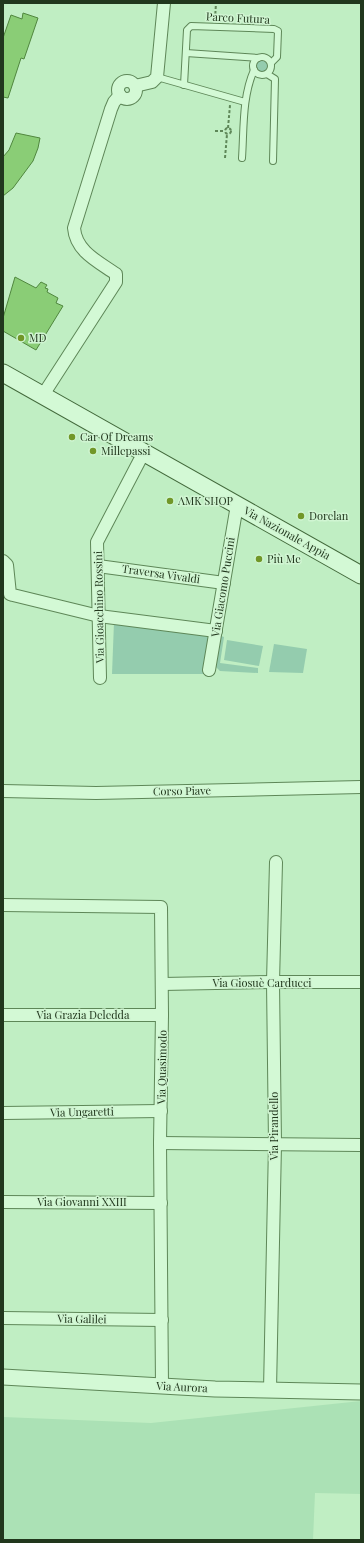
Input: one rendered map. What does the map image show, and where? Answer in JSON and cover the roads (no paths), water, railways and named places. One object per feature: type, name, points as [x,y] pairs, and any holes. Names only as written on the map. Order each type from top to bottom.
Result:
[{"type":"main road","name":"Via Nazionale Appia","points":[[3,373],[361,575]]},
{"type":"street","points":[[43,395],[116,282],[116,274],[82,250],[77,242],[74,228],[110,109],[120,95],[120,86],[124,82],[132,82],[135,86],[152,82],[157,76],[164,3]]},
{"type":"street","name":"Via Gioacchino Rossini","points":[[100,678],[97,542],[144,452]]},
{"type":"street","name":"Via Giacomo Puccini","points":[[209,670],[237,505]]},
{"type":"street","points":[[3,561],[7,565],[10,594],[99,616],[216,631]]},
{"type":"street","name":"Traversa Vivaldi","points":[[98,566],[224,583]]},
{"type":"street","name":"Corso Piave","points":[[3,791],[96,793],[361,787]]},
{"type":"street","name":"Via Pirandello","points":[[270,1390],[275,1144],[273,982],[276,862]]},
{"type":"street","name":"Via Quasimodo","points":[[3,905],[161,907],[162,1015],[160,1143],[162,1386]]},
{"type":"street","name":"Via Giosuè Carducci","points":[[162,984],[361,982]]},
{"type":"street","name":"Via Grazia Deledda","points":[[3,1015],[162,1015]]},
{"type":"street","name":"Via Ungaretti","points":[[3,1113],[161,1111]]},
{"type":"street","points":[[160,1143],[361,1145]]},
{"type":"street","name":"Via Giovanni XXIII","points":[[3,1202],[161,1203]]},
{"type":"street","name":"Via Galilei","points":[[3,1318],[162,1320]]},
{"type":"street","name":"Via Aurora","points":[[3,1377],[162,1386],[361,1392]]},
{"type":"lane","name":"Parco Futura","points":[[184,85],[188,30],[191,26],[274,28],[278,31],[277,57],[271,63]]},
{"type":"lane","points":[[186,53],[267,58],[271,63],[271,69],[267,74]]},
{"type":"lane","points":[[242,158],[245,102],[254,70],[253,64],[258,58]]},
{"type":"lane","points":[[254,70],[261,75],[267,74],[275,79],[273,161]]},
{"type":"lane","points":[[157,76],[245,102]]},
{"type":"place","name":"MD","points":[[21,338]]},
{"type":"place","name":"Car Of Dreams","points":[[72,437]]},
{"type":"place","name":"Millepassi","points":[[93,451]]},
{"type":"place","name":"AMK SHOP","points":[[170,501]]},
{"type":"place","name":"Dorelan","points":[[301,516]]},
{"type":"place","name":"Più Me","points":[[259,559]]}]
